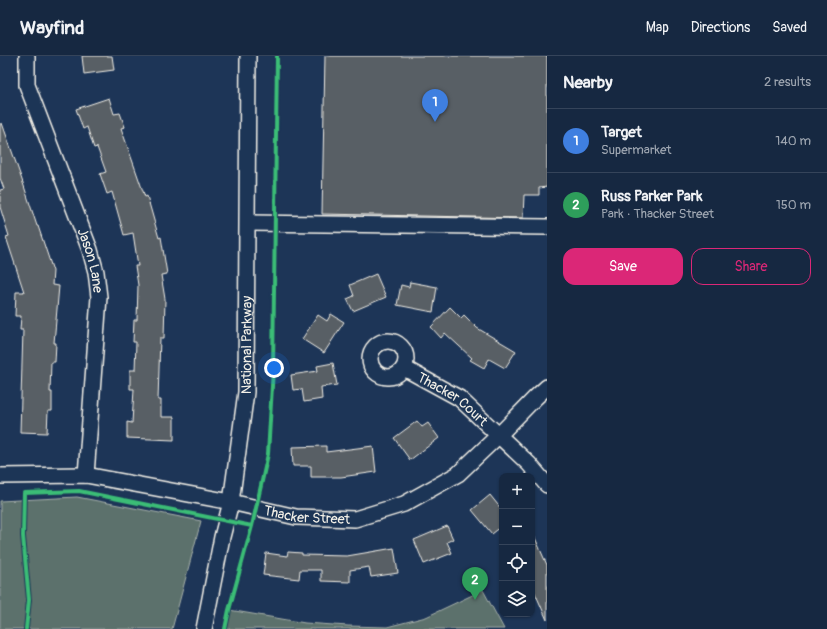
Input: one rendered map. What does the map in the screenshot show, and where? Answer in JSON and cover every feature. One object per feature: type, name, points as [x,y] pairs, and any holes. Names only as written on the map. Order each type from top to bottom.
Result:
[{"type":"street","name":"Jason Lane","points":[[27,56],[28,85],[90,250],[96,272],[99,298],[86,475]]},
{"type":"street","name":"National Parkway","points":[[204,629],[222,537],[231,502],[246,392],[248,56]]},
{"type":"street","points":[[248,223],[547,227]]},
{"type":"street","name":"Thacker Court","points":[[404,368],[459,398],[499,434],[529,464],[547,485]]},
{"type":"street","name":"Thacker Street","points":[[0,476],[86,475],[231,502],[296,517],[355,519],[404,504],[458,474],[547,387]]},
{"type":"green space","points":[[77,497],[201,521],[172,629],[0,629],[0,501]]},
{"type":"green space","points":[[483,590],[504,629],[225,629],[229,610],[305,623],[387,627],[426,617]]},
{"type":"building","points":[[82,56],[112,56],[114,70],[84,74]]},
{"type":"building","points":[[325,56],[547,56],[547,187],[539,188],[539,195],[524,195],[523,218],[322,214]]},
{"type":"building","points":[[109,98],[114,114],[120,113],[125,127],[121,128],[145,197],[147,196],[159,238],[161,237],[167,274],[161,275],[165,299],[164,338],[160,338],[158,400],[161,400],[161,417],[174,417],[174,440],[127,438],[127,422],[132,423],[134,389],[130,389],[130,370],[135,370],[136,342],[133,342],[134,320],[137,320],[138,285],[135,266],[138,266],[133,233],[124,235],[112,192],[107,194],[100,174],[106,172],[97,147],[94,148],[87,127],[83,129],[76,109]]},
{"type":"building","points":[[2,123],[53,271],[52,285],[59,286],[54,343],[56,343],[55,362],[51,362],[50,392],[52,392],[52,411],[48,411],[47,433],[20,432],[23,330],[20,330],[21,316],[15,316],[16,292],[24,292],[6,237],[9,236],[0,207],[0,190],[4,189],[0,178],[0,124]]},
{"type":"building","points":[[376,274],[386,297],[353,311],[347,299],[354,296],[350,285]]},
{"type":"building","points":[[410,282],[437,287],[433,312],[397,305],[401,285],[409,287]]},
{"type":"building","points":[[450,307],[461,318],[464,315],[477,328],[516,351],[505,368],[489,359],[484,368],[470,360],[472,358],[445,333],[441,338],[431,327]]},
{"type":"building","points":[[331,314],[344,322],[324,353],[302,339],[318,315],[327,321]]},
{"type":"building","points":[[333,363],[337,385],[321,387],[322,399],[304,402],[302,389],[293,390],[291,375],[318,371],[317,366]]},
{"type":"building","points":[[417,421],[422,427],[428,423],[439,438],[410,460],[394,438]]},
{"type":"building","points":[[326,446],[326,452],[373,446],[376,472],[341,477],[311,477],[311,466],[293,466],[292,447]]},
{"type":"building","points":[[490,495],[499,506],[499,528],[492,534],[472,510]]},
{"type":"building","points":[[447,526],[453,539],[447,542],[452,553],[424,564],[414,540]]},
{"type":"building","points":[[535,538],[547,565],[547,620],[535,593]]},
{"type":"building","points":[[394,548],[398,573],[371,577],[369,567],[350,570],[350,582],[321,581],[321,570],[300,570],[299,579],[263,575],[266,553],[287,556],[288,552],[302,553],[302,555],[347,556]]},
{"type":"cycle path","points":[[26,629],[29,600],[23,536],[24,493],[79,491],[252,526],[268,454],[273,369],[277,56]]},
{"type":"cycle path","points":[[225,629],[252,526]]},
{"type":"place","name":"Target","points":[[435,122]]},
{"type":"place","name":"Russ Parker Park","points":[[475,600]]}]
